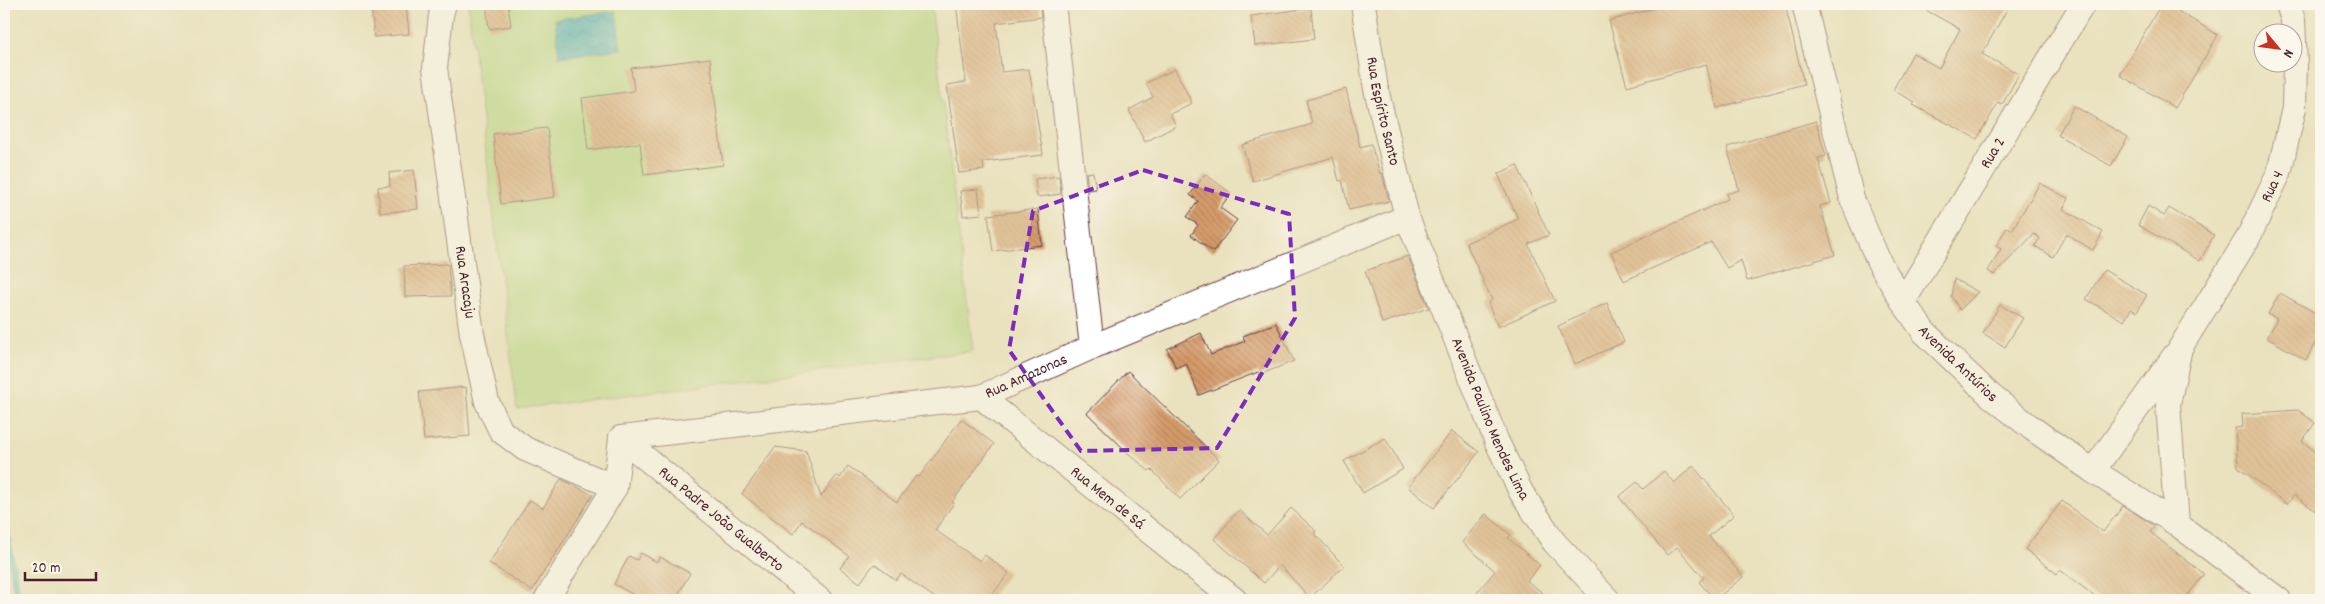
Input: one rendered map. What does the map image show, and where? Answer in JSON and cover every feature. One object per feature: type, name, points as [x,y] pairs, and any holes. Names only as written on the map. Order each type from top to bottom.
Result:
[{"type":"street","name":"Rua Aracaju","points":[[444,4],[440,15],[435,68],[472,334],[486,402],[501,431],[525,449],[615,486]]},
{"type":"street","points":[[1053,4],[1092,347]]},
{"type":"street","name":"Rua Espírito Santo","points":[[1363,4],[1376,90],[1407,217]]},
{"type":"street","name":"Avenida Antúrios","points":[[1804,4],[1852,199],[1879,262],[1924,332],[1991,396],[2033,429],[2178,524],[2279,600]]},
{"type":"street","name":"Rua 2","points":[[1903,302],[2083,4]]},
{"type":"street","name":"Rua 4","points":[[2093,470],[2180,348],[2248,238],[2279,173],[2294,108],[2293,20],[2288,4]]},
{"type":"street","name":"Rua Amazonas","points":[[621,438],[981,397],[1092,347],[1407,217]]},
{"type":"street","name":"Avenida Paulino Mendes Lima","points":[[1407,217],[1497,442],[1521,492],[1554,542],[1608,600]]},
{"type":"street","name":"Rua 4","points":[[2178,524],[2168,404],[2180,348]]},
{"type":"street","name":"Rua Mem de Sá","points":[[981,397],[1235,600]]},
{"type":"street","points":[[546,600],[615,486],[621,438]]},
{"type":"street","name":"Rua Padre João Gualberto","points":[[621,438],[820,600]]},
{"type":"highlighted area","points":[[1143,170],[1289,214],[1295,318],[1217,448],[1081,451],[1009,350],[1033,211]]},
{"type":"green space","points":[[468,4],[931,4],[973,351],[517,409]]},
{"type":"water","points":[[616,11],[621,49],[559,57],[555,19]]},
{"type":"building","points":[[406,4],[409,34],[374,37],[371,5]]},
{"type":"building","points":[[486,4],[508,4],[511,26],[489,29]]},
{"type":"building","points":[[956,4],[1040,4],[1041,17],[996,23],[1002,72],[1029,69],[1043,155],[983,162],[984,170],[959,173],[947,85],[966,82]]},
{"type":"building","points":[[1669,4],[1785,4],[1804,84],[1717,108],[1706,64],[1627,86],[1609,21]]},
{"type":"building","points":[[1915,4],[2010,4],[1982,54],[2019,74],[2002,105],[1998,103],[1977,139],[1913,105],[1915,102],[1893,90],[1913,53],[1939,68],[1960,29]]},
{"type":"building","points":[[2161,4],[2166,4],[2218,35],[2175,108],[2120,75]]},
{"type":"building","points":[[1311,8],[1314,39],[1255,46],[1251,16]]},
{"type":"building","points":[[710,58],[723,165],[644,175],[640,143],[588,150],[582,98],[634,91],[631,68]]},
{"type":"building","points":[[1175,69],[1192,103],[1170,114],[1176,126],[1145,142],[1129,110],[1153,97],[1146,83]]},
{"type":"building","points":[[1346,89],[1360,147],[1371,144],[1380,174],[1382,173],[1389,201],[1349,210],[1342,180],[1339,181],[1333,157],[1253,181],[1242,145],[1312,124],[1306,100]]},
{"type":"building","points":[[2074,106],[2128,137],[2111,166],[2058,135]]},
{"type":"building","points":[[1816,121],[1826,156],[1818,158],[1831,203],[1820,206],[1835,255],[1747,281],[1741,260],[1727,268],[1711,242],[1624,281],[1611,252],[1728,199],[1726,194],[1739,190],[1727,147]]},
{"type":"building","points":[[547,128],[555,197],[501,204],[493,134]]},
{"type":"building","points":[[1517,165],[1549,235],[1528,244],[1555,301],[1498,327],[1488,303],[1492,300],[1466,243],[1518,219],[1498,174]]},
{"type":"building","points":[[414,170],[418,209],[380,213],[378,187],[390,186],[389,173]]},
{"type":"building","points":[[1093,172],[1096,189],[1088,190],[1086,173]]},
{"type":"building","points":[[1205,174],[1231,193],[1220,208],[1237,220],[1213,252],[1191,235],[1198,225],[1187,217],[1198,201],[1190,195]]},
{"type":"building","points":[[1059,176],[1061,194],[1037,197],[1035,179]]},
{"type":"building","points":[[2040,183],[2069,199],[2063,209],[2103,232],[2093,250],[2066,234],[2053,257],[2035,246],[2040,238],[2034,234],[1994,275],[1988,271],[2001,249],[1996,246],[2007,227],[2012,230]]},
{"type":"building","points":[[978,189],[981,214],[963,216],[960,191]]},
{"type":"building","points":[[2148,206],[2164,216],[2169,208],[2214,235],[2200,261],[2138,225]]},
{"type":"building","points":[[1038,209],[1042,245],[993,251],[988,215]]},
{"type":"building","points":[[1408,256],[1429,308],[1382,323],[1365,271]]},
{"type":"building","points":[[448,264],[451,296],[405,297],[404,266]]},
{"type":"building","points":[[2104,270],[2147,295],[2137,312],[2131,309],[2124,321],[2086,299]]},
{"type":"building","points":[[1954,279],[1978,292],[1960,310],[1951,296]]},
{"type":"building","points":[[2280,293],[2321,316],[2321,332],[2306,360],[2267,338],[2277,319],[2268,314]]},
{"type":"building","points":[[1607,303],[1624,342],[1575,364],[1558,326]]},
{"type":"building","points":[[2000,305],[2023,318],[2005,347],[1983,333]]},
{"type":"building","points":[[1276,323],[1294,361],[1259,375],[1258,372],[1199,395],[1186,363],[1176,368],[1167,349],[1201,333],[1211,355],[1245,341],[1243,336]]},
{"type":"building","points":[[1128,371],[1219,460],[1180,499],[1151,469],[1149,471],[1127,452],[1087,413]]},
{"type":"building","points":[[466,387],[470,436],[424,440],[419,392]]},
{"type":"building","points":[[2298,410],[2315,423],[2302,441],[2321,456],[2321,515],[2294,495],[2287,504],[2238,467],[2235,428],[2243,427],[2242,414]]},
{"type":"building","points":[[961,419],[994,444],[952,502],[954,503],[935,530],[980,561],[985,555],[1009,573],[988,600],[938,600],[901,574],[896,580],[874,564],[860,583],[840,568],[849,556],[802,521],[793,534],[742,494],[775,447],[806,451],[821,497],[837,475],[840,478],[848,466],[897,502],[916,476],[919,477]]},
{"type":"building","points":[[1452,431],[1479,452],[1434,508],[1408,487]]},
{"type":"building","points":[[1385,438],[1403,469],[1363,493],[1344,461]]},
{"type":"building","points":[[1693,466],[1734,515],[1709,536],[1743,577],[1715,600],[1699,582],[1704,578],[1677,547],[1667,555],[1619,497],[1637,482],[1643,489],[1664,471],[1674,483]]},
{"type":"building","points":[[561,479],[593,495],[532,591],[489,563],[530,500],[543,508]]},
{"type":"building","points":[[2062,501],[2103,532],[2123,506],[2155,526],[2150,532],[2204,574],[2184,600],[2100,600],[2060,570],[2057,574],[2025,549]]},
{"type":"building","points":[[1291,508],[1316,531],[1314,533],[1344,566],[1310,598],[1280,565],[1264,583],[1214,539],[1239,510],[1267,535]]},
{"type":"building","points":[[1486,514],[1511,535],[1508,538],[1540,565],[1527,581],[1552,600],[1471,600],[1495,571],[1462,542]]},
{"type":"building","points":[[641,553],[657,562],[660,557],[690,573],[675,600],[643,600],[614,584],[629,556],[637,560]]},
{"type":"waterway","points":[[4,518],[18,600]]}]
